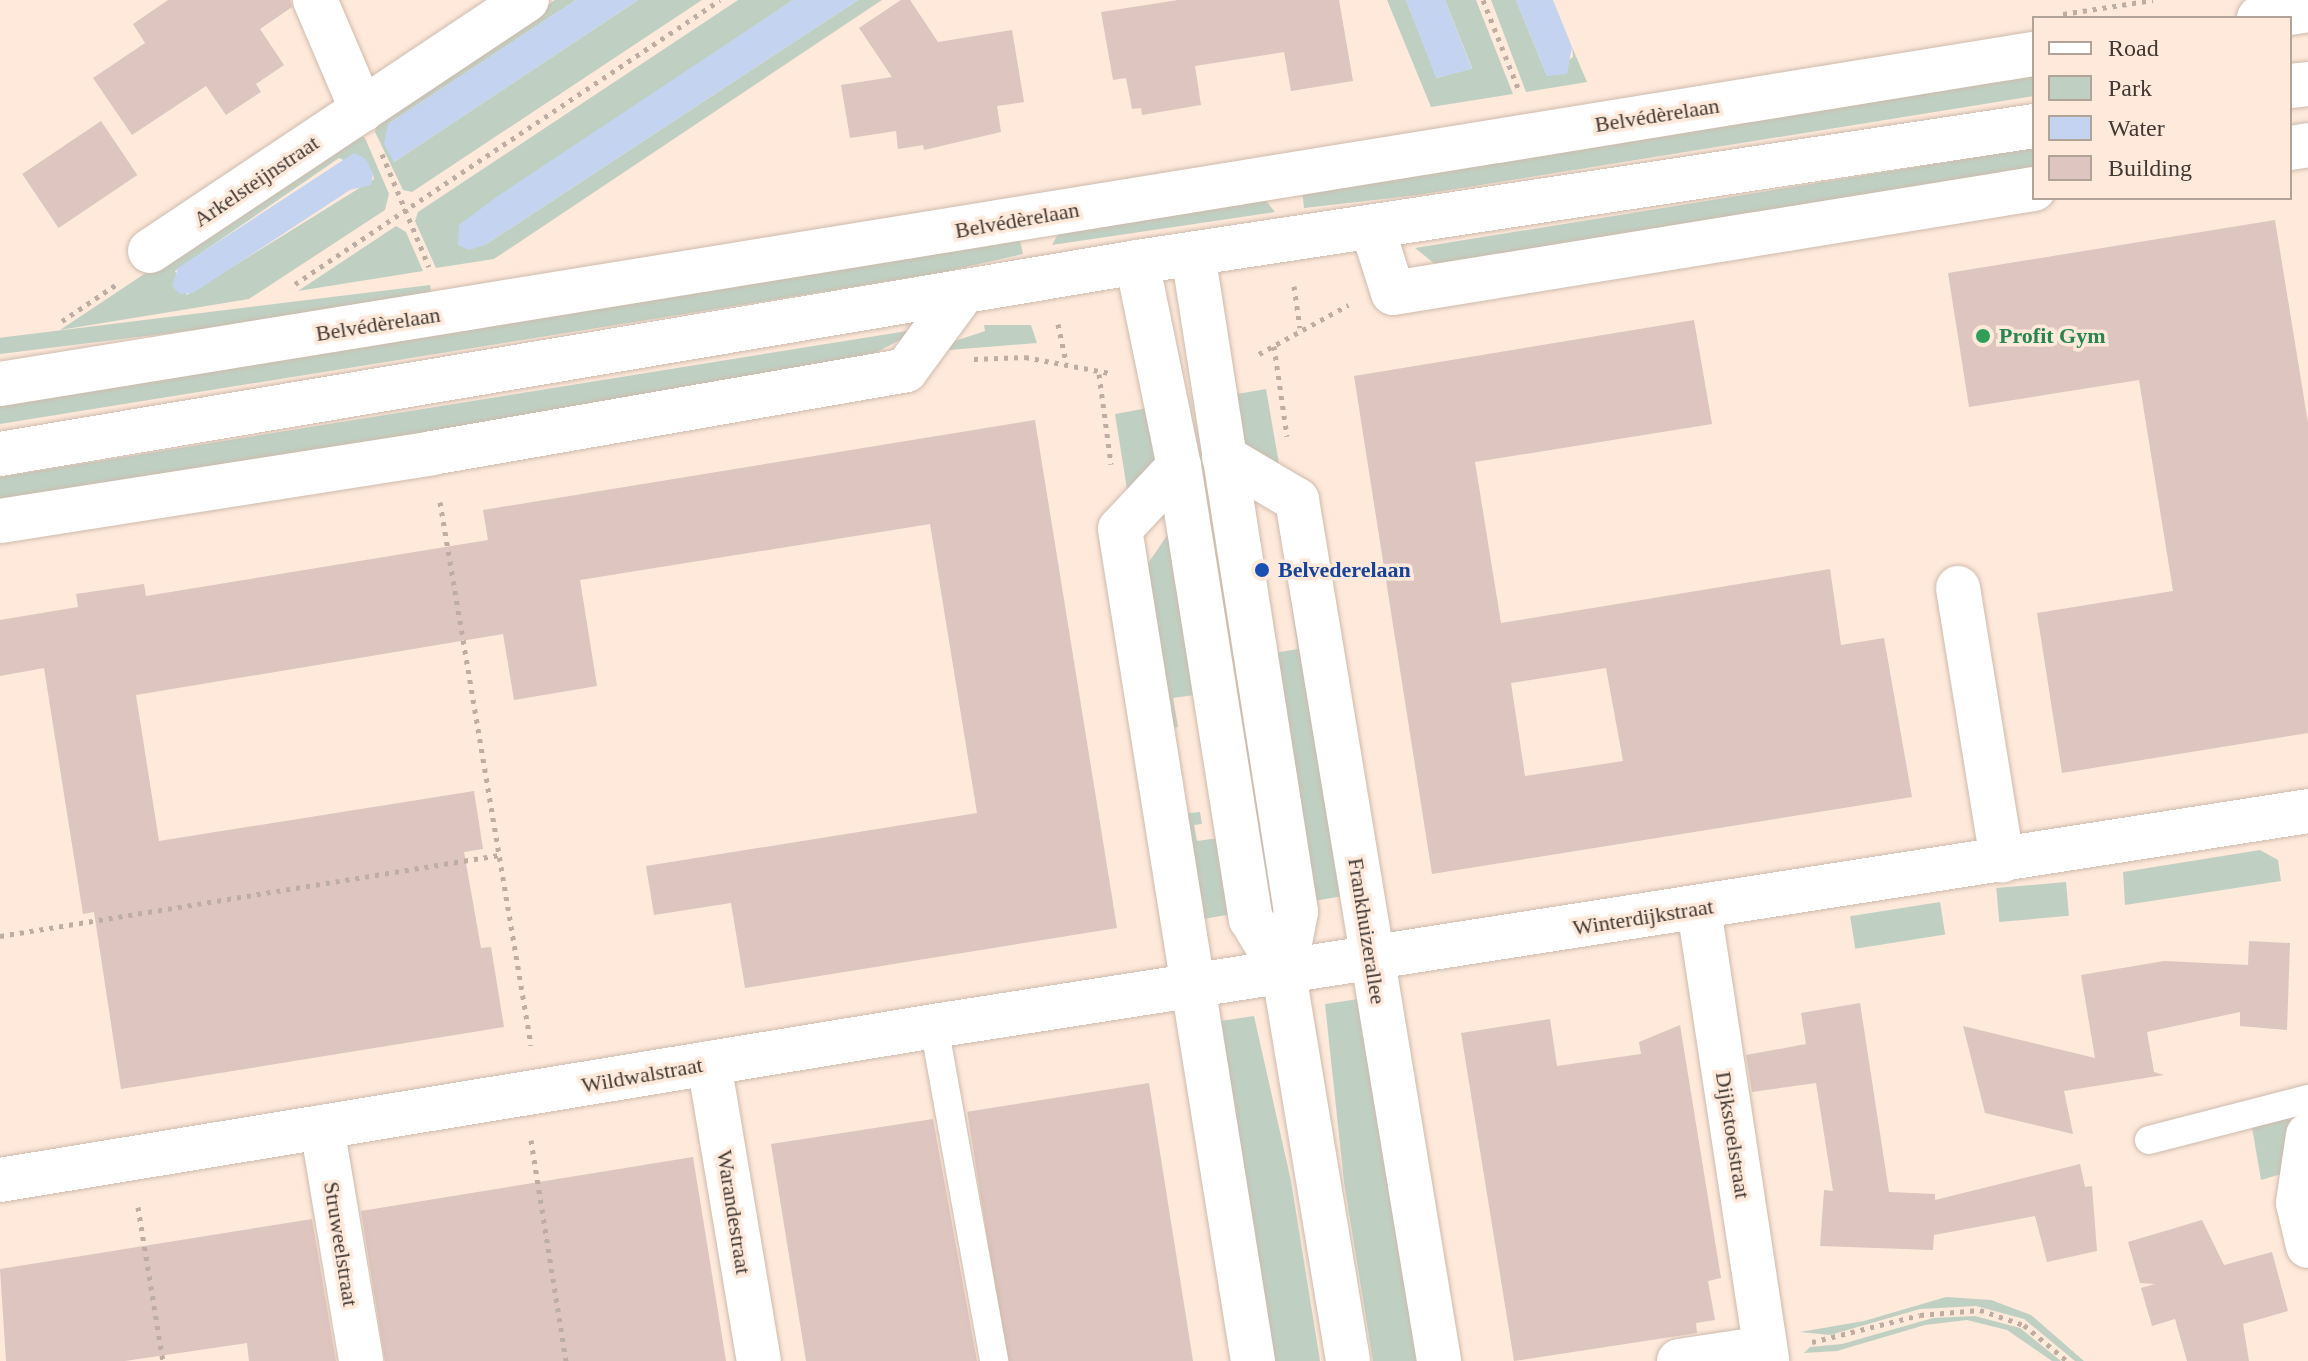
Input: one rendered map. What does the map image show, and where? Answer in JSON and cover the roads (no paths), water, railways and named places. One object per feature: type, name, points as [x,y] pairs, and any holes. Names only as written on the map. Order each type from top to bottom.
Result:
[{"type":"street","points":[[315,0],[362,110]]},
{"type":"street","name":"Arkelsteijnstraat","points":[[150,251],[527,0]]},
{"type":"street","points":[[2271,16],[2308,10]]},
{"type":"street","name":"Belvédèrelaan","points":[[0,384],[2032,54]]},
{"type":"street","points":[[0,454],[961,295],[1137,262],[2032,126]]},
{"type":"street","points":[[1372,227],[1393,293],[2032,189]]},
{"type":"street","points":[[1193,254],[1296,912],[1284,974],[1348,1361]]},
{"type":"street","points":[[1137,262],[1179,466],[1251,919],[1284,974]]},
{"type":"street","points":[[0,521],[432,453],[906,370],[961,295]]},
{"type":"street","name":"Frankhuizerallee","points":[[1224,457],[1297,500],[1439,1361]]},
{"type":"street","points":[[1179,466],[1120,529],[1253,1361]]},
{"type":"street","points":[[1958,588],[2002,860]]},
{"type":"street","name":"Winterdijkstraat","points":[[1284,974],[2308,811]]},
{"type":"street","name":"Dijkstoelstraat","points":[[1699,909],[1766,1355]]},
{"type":"street","name":"Wildwalstraat","points":[[0,1180],[934,1026],[1284,974]]},
{"type":"street","name":"Warandestraat","points":[[709,1063],[759,1361]]},
{"type":"street","name":"Struweelstraat","points":[[322,1127],[361,1361]]},
{"type":"street","points":[[2308,1135],[2298,1203],[2308,1246]]},
{"type":"street","points":[[1679,1361],[1766,1355]]},
{"type":"lane","points":[[934,1026],[994,1361]]},
{"type":"lane","points":[[2149,1140],[2308,1099]]},
{"type":"water","points":[[576,0],[638,0],[394,162],[384,144],[388,124]]},
{"type":"water","points":[[793,0],[858,0],[485,245],[469,250],[458,245],[459,225],[498,196]]},
{"type":"water","points":[[1406,0],[1445,0],[1472,69],[1436,78]]},
{"type":"water","points":[[1516,0],[1553,0],[1572,47],[1567,74],[1547,76]]},
{"type":"water","points":[[354,153],[366,159],[373,174],[371,185],[350,190],[193,293],[180,294],[172,286],[178,268]]},
{"type":"place","name":"Profit Gym","points":[[1983,336]]},
{"type":"place","name":"Belvederelaan","points":[[1262,570]]}]
